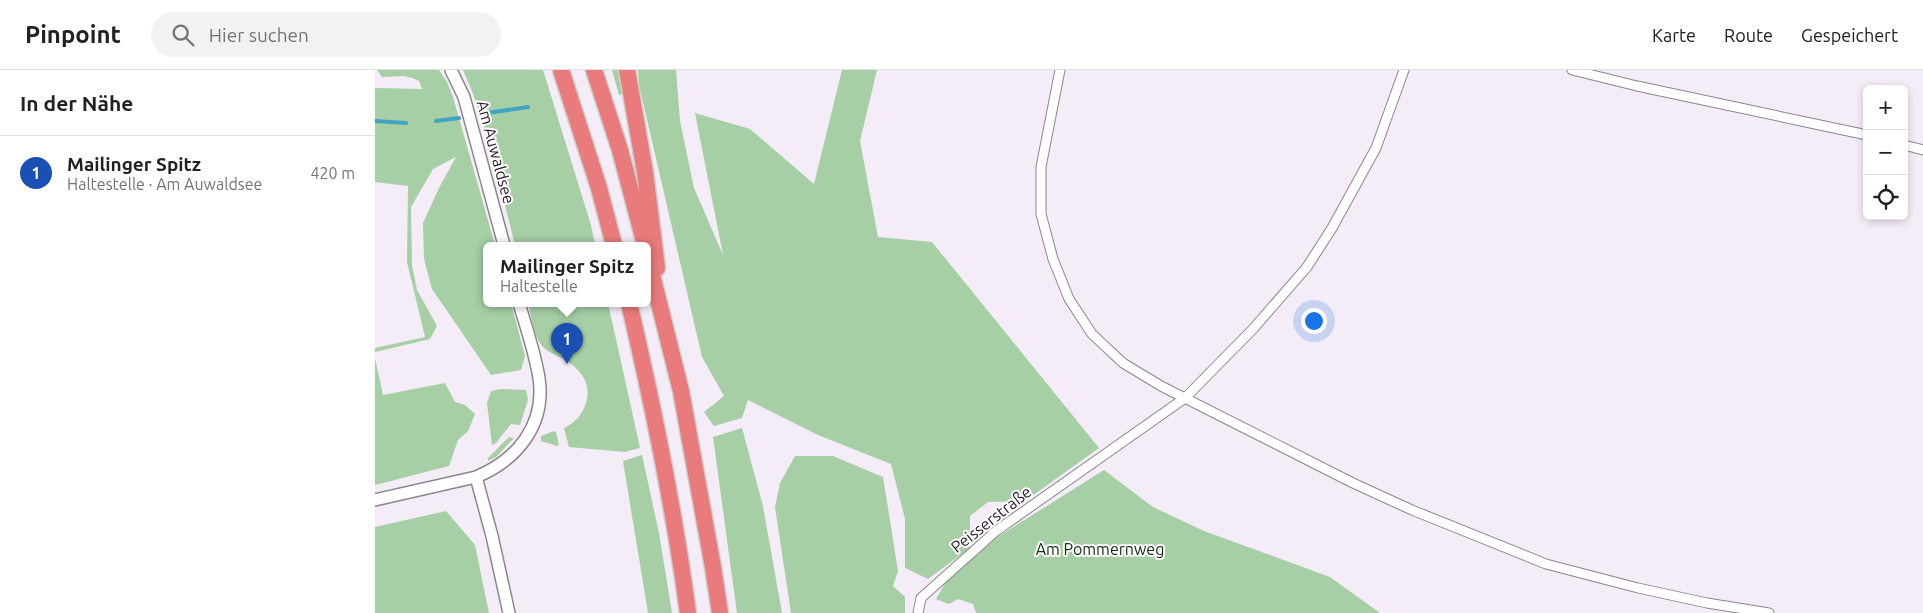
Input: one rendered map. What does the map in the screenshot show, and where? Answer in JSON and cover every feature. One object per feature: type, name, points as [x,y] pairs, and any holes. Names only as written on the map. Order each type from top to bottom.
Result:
[{"type":"highway","points":[[561,70],[599,188],[613,242]]},
{"type":"highway","points":[[594,70],[620,150],[644,242]]},
{"type":"highway","points":[[627,70],[645,172],[665,327]]},
{"type":"highway","points":[[651,271],[681,390],[720,613]]},
{"type":"highway","points":[[630,307],[650,395],[683,574],[688,613]]},
{"type":"street","name":"Am Auwaldsee","points":[[451,70],[464,97],[503,242]]},
{"type":"street","points":[[1060,70],[1041,167],[1041,214],[1053,259],[1069,299],[1092,334],[1123,362],[1161,386],[1353,483],[1546,564],[1638,588],[1707,603],[1769,613]]},
{"type":"street","name":"Peisserstraße","points":[[918,613],[921,598],[996,531],[1185,398],[1253,329],[1307,266],[1332,228],[1375,148],[1404,70]]},
{"type":"street","points":[[1572,70],[1637,86],[1863,134]]},
{"type":"street","points":[[1908,146],[1923,150]]},
{"type":"street","points":[[375,500],[476,478],[507,461],[527,439],[539,404],[539,377],[520,307]]},
{"type":"street","points":[[476,478],[492,536],[509,613]]},
{"type":"green space","points":[[377,70],[439,70],[447,82],[453,97],[494,242],[483,242],[483,307],[512,307],[525,356],[521,370],[491,375],[432,289],[424,259],[423,223],[456,157],[433,169],[411,207],[412,266],[417,290],[437,326],[430,339],[375,352],[375,348],[425,337],[407,262],[408,186],[375,182],[375,88],[422,89],[419,81],[412,78],[404,76],[382,77]]},
{"type":"green space","points":[[463,70],[543,70],[591,225],[594,242],[514,242],[499,179],[472,91]]},
{"type":"green space","points":[[612,70],[623,70],[623,94],[619,95]]},
{"type":"green space","points":[[638,70],[676,70],[680,121],[694,188],[723,255],[695,113],[750,129],[814,184],[842,70],[877,70],[860,141],[878,237],[932,242],[1099,448],[1025,501],[988,502],[970,516],[970,548],[928,579],[905,568],[905,519],[891,464],[818,435],[748,400],[742,418],[714,426],[704,412],[724,396],[702,357],[639,85]]},
{"type":"green space","points":[[529,307],[609,307],[640,448],[625,452],[569,447],[564,428],[575,421],[583,411],[587,396],[586,383],[575,367],[543,347],[535,332]]},
{"type":"green space","points":[[375,358],[383,395],[445,383],[455,402],[465,405],[475,414],[468,431],[458,440],[449,466],[375,485]]},
{"type":"green space","points":[[502,389],[526,390],[528,400],[520,425],[511,424],[496,443],[492,445],[487,403],[491,391]]},
{"type":"green space","points":[[742,428],[763,506],[782,613],[737,613],[713,437]]},
{"type":"green space","points":[[556,432],[559,445],[541,441],[541,436]]},
{"type":"green space","points":[[509,437],[514,438],[496,457],[488,461],[488,458]]},
{"type":"green space","points":[[642,455],[659,533],[672,613],[648,613],[623,461]]},
{"type":"green space","points":[[795,456],[833,456],[883,477],[898,571],[893,586],[905,597],[905,613],[791,613],[775,507],[780,483]]},
{"type":"green space","name":"Am Pommernweg","points":[[1104,470],[1153,507],[1204,531],[1330,577],[1380,613],[976,613],[973,604],[958,599],[949,604],[936,599],[947,580],[999,536]]},
{"type":"green space","points":[[446,511],[475,545],[489,613],[375,613],[375,527]]},
{"type":"waterway","points":[[480,114],[528,107]]},
{"type":"waterway","points":[[436,121],[459,118]]},
{"type":"waterway","points":[[375,121],[406,123]]},
{"type":"place","name":"Mailinger Spitz","points":[[567,364]]}]
